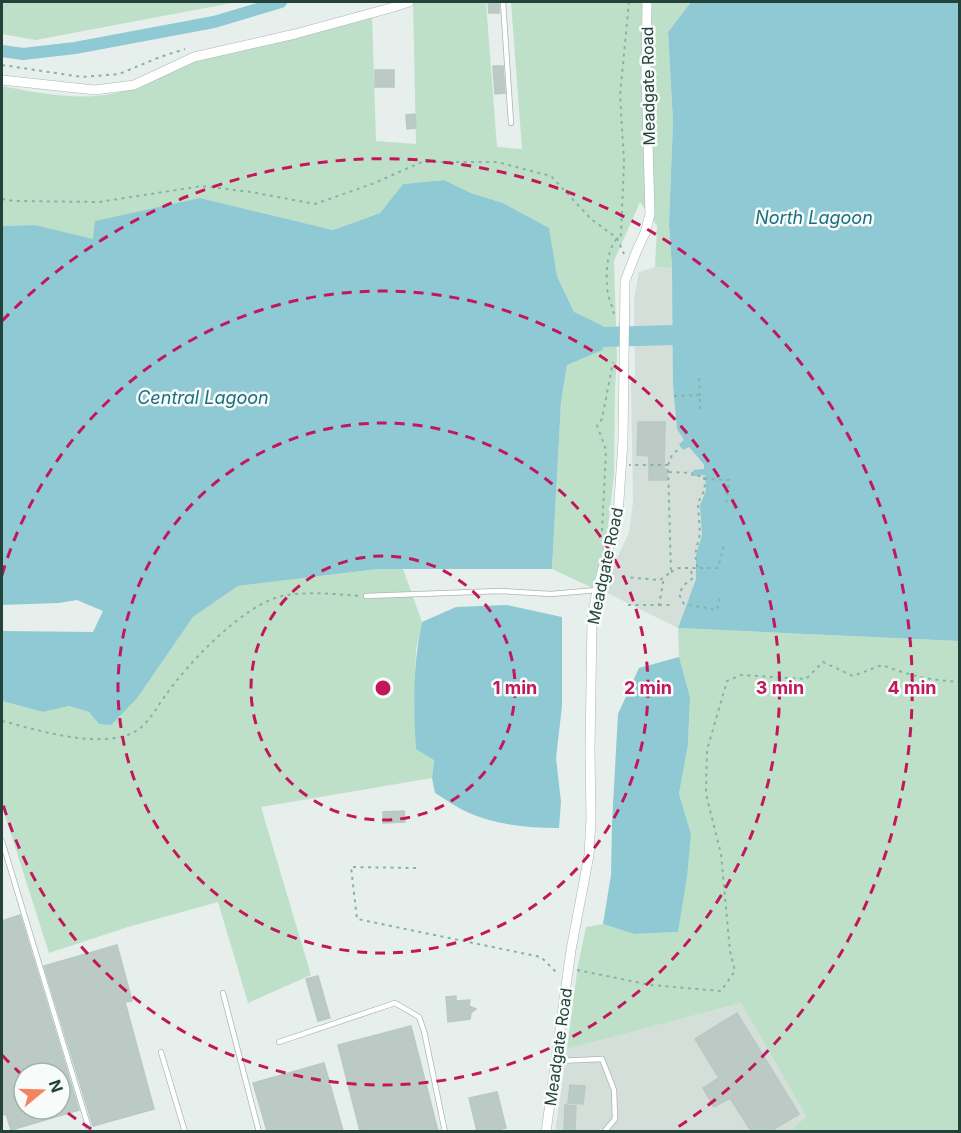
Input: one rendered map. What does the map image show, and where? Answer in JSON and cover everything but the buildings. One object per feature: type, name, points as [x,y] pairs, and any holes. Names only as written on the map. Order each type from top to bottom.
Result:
[{"type":"street","points":[[2,80],[95,90],[134,85],[194,57],[295,34],[409,2]]},
{"type":"street","name":"Meadgate Road","points":[[546,1131],[568,967],[589,855],[592,619],[597,590],[618,515],[625,358],[619,320],[625,281],[645,233],[650,214],[646,73],[647,2]]},
{"type":"lane","points":[[503,2],[511,123]]},
{"type":"lane","points":[[366,596],[500,591],[551,594],[597,590]]},
{"type":"lane","points":[[2,841],[90,1131]]},
{"type":"lane","points":[[223,993],[259,1131]]},
{"type":"lane","points":[[279,1042],[395,1003],[419,1017],[445,1131]]},
{"type":"lane","points":[[161,1052],[185,1131]]},
{"type":"lane","points":[[557,1061],[602,1059],[614,1090],[615,1119],[604,1131]]},
{"type":"path","points":[[619,320],[607,288],[608,259],[617,238],[621,235],[624,161],[620,95],[629,2]]},
{"type":"path","points":[[2,65],[82,77],[119,74],[160,57],[190,48]]},
{"type":"path","points":[[2,199],[99,202],[202,186],[315,204],[372,184],[422,162],[497,162],[551,176],[591,219],[617,238],[630,267]]},
{"type":"path","points":[[602,532],[606,450],[597,425],[602,419],[614,358]]},
{"type":"path","points":[[699,378],[700,409]]},
{"type":"path","points":[[674,396],[700,395]]},
{"type":"path","points":[[671,572],[668,465],[672,455],[681,447]]},
{"type":"path","points":[[621,465],[668,465]]},
{"type":"path","points":[[669,472],[704,476],[705,489],[698,503],[700,540],[695,555],[698,569]]},
{"type":"path","points":[[704,479],[729,480],[726,506]]},
{"type":"path","points":[[623,578],[660,580],[679,568],[718,568],[725,542]]},
{"type":"path","points":[[688,568],[693,572],[693,578],[684,585],[679,594],[684,604],[717,610],[720,597]]},
{"type":"path","points":[[659,605],[664,577]]},
{"type":"path","points":[[2,722],[67,736],[115,738],[134,732],[149,722],[165,695],[202,652],[243,616],[280,597],[303,593],[366,596]]},
{"type":"path","points":[[628,604],[673,605]]},
{"type":"path","points":[[568,967],[651,986],[721,991],[735,971],[730,951],[721,854],[706,794],[707,750],[727,681],[741,675],[806,679],[823,662],[853,676],[882,664],[921,678],[960,682]]},
{"type":"path","points":[[416,868],[351,867],[357,919],[541,957],[566,980]]},
{"type":"shaded area","points":[[655,267],[672,268],[674,335],[689,447],[704,466],[706,479],[706,490],[701,500],[702,535],[696,555],[696,579],[678,628],[605,592],[615,562],[629,533],[633,502],[631,383],[635,375],[634,299],[639,272]]},
{"type":"shaded area","points":[[741,1003],[806,1116],[791,1131],[555,1132],[567,1049]]},
{"type":"green space","points":[[2,2],[237,2],[36,40],[2,34]]},
{"type":"green space","points":[[413,2],[486,2],[497,147],[522,149],[511,2],[691,2],[668,32],[673,122],[669,224],[672,268],[655,267],[657,226],[640,202],[614,261],[617,357],[614,475],[605,553],[597,590],[552,569],[561,402],[567,365],[603,350],[574,312],[557,276],[548,228],[503,203],[471,193],[444,180],[403,184],[380,213],[333,230],[200,198],[94,240],[35,225],[2,226],[2,86],[67,96],[84,97],[116,93],[140,85],[187,63],[372,16],[376,141],[416,144]]},
{"type":"green space","points":[[378,569],[403,569],[422,622],[416,650],[414,713],[434,760],[432,778],[261,807],[311,975],[248,1003],[218,902],[128,927],[49,953],[2,806],[2,701],[43,712],[69,706],[89,712],[99,724],[138,697],[193,617],[238,586]]},
{"type":"green space","points":[[678,628],[959,641],[959,1131],[791,1131],[806,1116],[741,1003],[567,1049],[578,965],[586,927],[603,924],[634,934],[678,932],[691,834],[679,794],[688,745],[690,697],[679,657]]},
{"type":"water","name":"North Lagoon","points":[[691,2],[959,2],[959,641],[678,628],[696,579],[696,555],[702,535],[700,505],[706,490],[705,475],[694,476],[693,470],[704,469],[704,465],[689,447],[683,450],[679,444],[684,440],[677,429],[673,384],[672,268],[669,224],[673,122],[668,32]]},
{"type":"water","name":"Central Lagoon","points":[[444,180],[471,193],[503,203],[549,228],[557,276],[574,312],[603,326],[603,350],[567,365],[561,402],[552,569],[378,569],[238,586],[193,617],[138,697],[111,725],[99,724],[89,712],[69,706],[43,712],[2,701],[2,631],[93,632],[103,611],[77,600],[2,605],[2,226],[35,225],[93,239],[95,221],[200,198],[333,230],[380,213],[403,184]]},
{"type":"water","points":[[507,605],[562,617],[562,706],[556,758],[561,802],[559,828],[500,823],[459,808],[435,793],[432,778],[434,760],[416,749],[414,685],[422,622],[456,607]]},
{"type":"water","points":[[679,657],[690,697],[688,745],[679,794],[691,834],[687,877],[678,932],[634,934],[603,924],[611,875],[618,714],[639,668]]},
{"type":"waterway","points":[[2,51],[23,54],[75,48],[214,22],[281,2]]},
{"type":"waterway","points":[[603,337],[674,335]]}]
